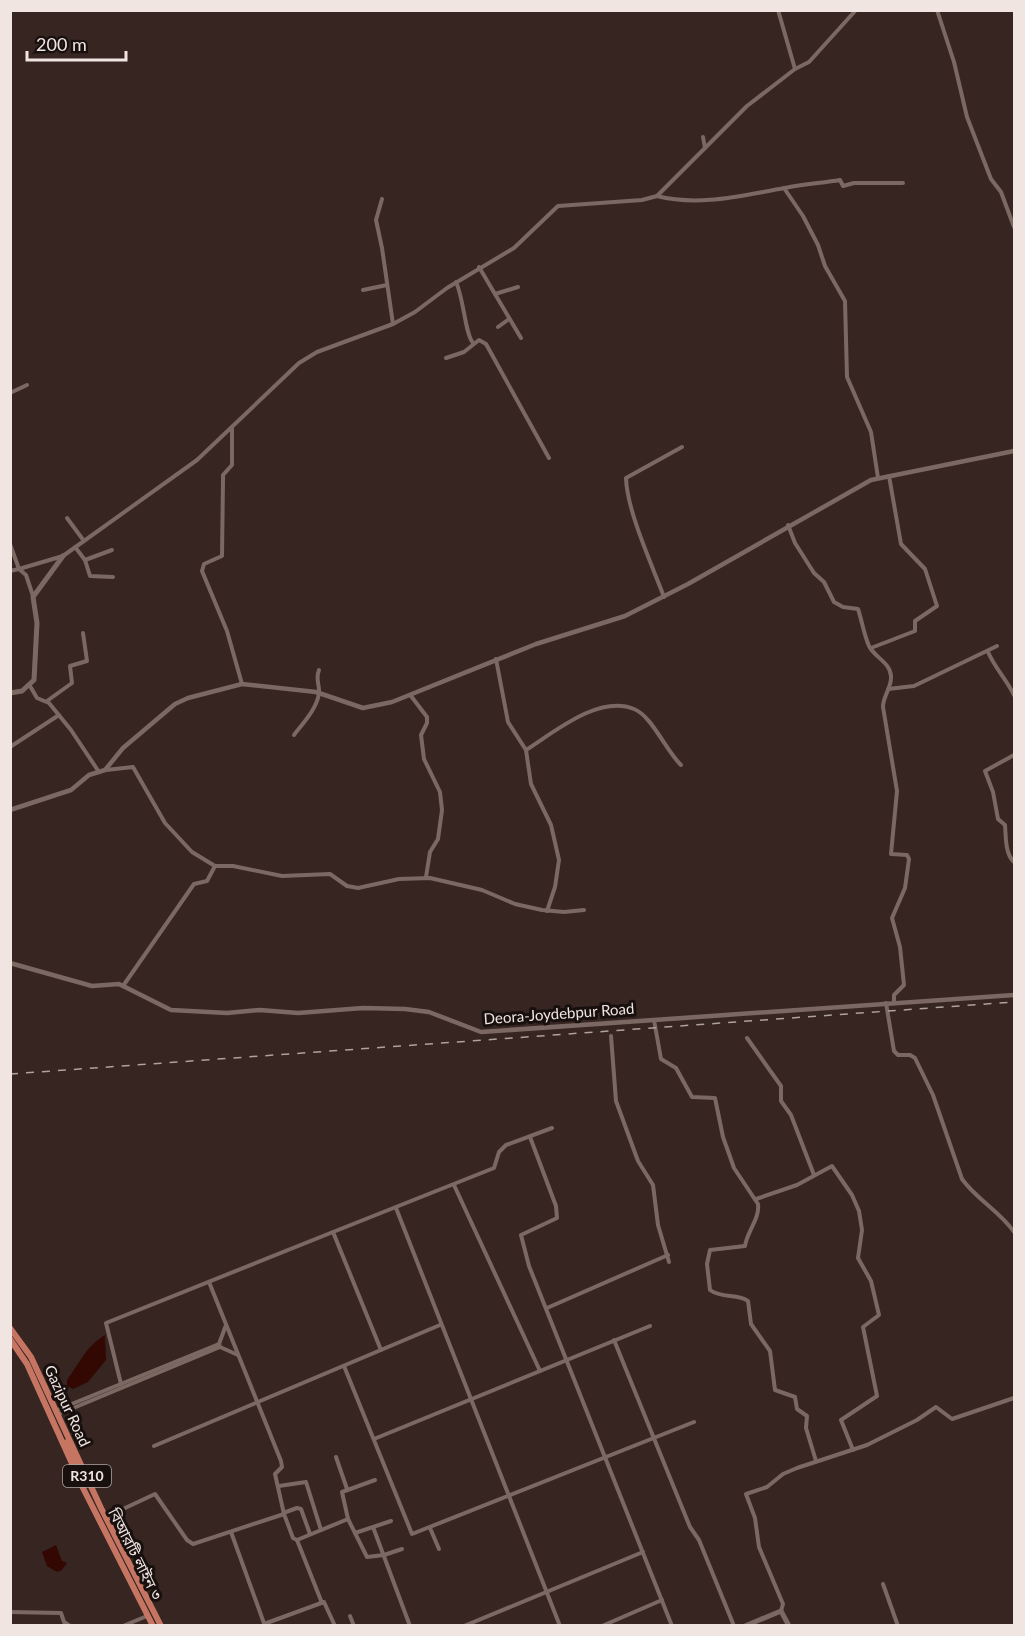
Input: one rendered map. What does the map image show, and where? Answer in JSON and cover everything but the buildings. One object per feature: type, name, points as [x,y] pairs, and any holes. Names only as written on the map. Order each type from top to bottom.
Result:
[{"type":"main road","points":[[10,693],[30,686],[36,671],[37,623],[33,597],[63,556]]},
{"type":"main road","name":"Gazipur Road","points":[[10,1329],[31,1357],[157,1626]]},
{"type":"main road","name":"বিআরটি লাইন ৩","points":[[10,1333],[31,1364],[86,1485],[157,1626]]},
{"type":"main road","name":"Gazipur Road","points":[[10,1339],[148,1616],[157,1626]]},
{"type":"main road","points":[[745,1626],[781,1611],[789,1626]]},
{"type":"street","points":[[778,10],[795,69]]},
{"type":"street","points":[[657,196],[747,106],[795,69],[809,62],[856,10]]},
{"type":"street","points":[[937,10],[954,62],[967,117],[991,179],[1002,192],[1014,227]]},
{"type":"street","points":[[704,137],[705,149]]},
{"type":"street","points":[[10,571],[63,556],[197,460],[298,363],[355,336],[393,324],[415,312],[479,267],[514,248],[558,206],[642,200],[657,196],[669,199],[730,199],[840,180],[843,186],[854,183],[903,183]]},
{"type":"street","points":[[784,188],[808,226],[825,266],[845,301],[847,377],[871,432],[878,478]]},
{"type":"street","points":[[382,199],[375,220],[393,324]]},
{"type":"street","points":[[479,267],[521,338]]},
{"type":"street","points":[[456,282],[463,297],[468,335],[473,343]]},
{"type":"street","points":[[363,290],[387,285]]},
{"type":"street","points":[[495,294],[518,287]]},
{"type":"street","points":[[498,327],[509,320]]},
{"type":"street","points":[[446,358],[464,352],[479,340],[486,344],[549,458]]},
{"type":"street","points":[[10,393],[27,385]]},
{"type":"street","points":[[232,428],[232,465],[223,480],[222,556],[204,564],[202,571],[227,631],[242,684]]},
{"type":"street","points":[[664,597],[636,517],[626,478],[682,447]]},
{"type":"street","points":[[102,771],[123,748],[180,701],[242,684],[319,693],[363,708],[411,696],[536,644],[600,626],[664,597],[860,484],[878,478],[1014,451]]},
{"type":"street","points":[[871,648],[893,642],[915,631],[915,621],[937,606],[925,569],[901,544],[889,476]]},
{"type":"street","points":[[67,518],[84,541]]},
{"type":"street","points":[[788,525],[795,543],[814,573],[824,582],[834,602],[843,607],[858,609],[871,648],[888,666],[891,674],[888,689],[883,696],[897,791],[891,854],[907,855],[909,859],[906,888],[892,918],[900,947],[904,985],[894,995],[894,1003]]},
{"type":"street","points":[[10,544],[19,568],[26,575],[33,597]]},
{"type":"street","points":[[75,547],[85,560],[90,576],[113,577]]},
{"type":"street","points":[[85,560],[112,550]]},
{"type":"street","points":[[47,701],[72,683],[70,666],[87,661],[83,633]]},
{"type":"street","points":[[888,689],[914,686],[997,646]]},
{"type":"street","points":[[988,652],[996,670],[1005,678],[1014,695]]},
{"type":"street","points":[[496,659],[508,722],[526,750],[531,784],[551,825],[560,860],[555,887],[547,911]]},
{"type":"street","points":[[294,735],[312,712],[319,693],[316,683],[319,670]]},
{"type":"street","points":[[30,686],[37,698],[47,701],[59,715],[102,771]]},
{"type":"street","points":[[411,696],[427,717],[421,735],[424,759],[440,792],[442,810],[438,839],[430,852],[426,877]]},
{"type":"street","points":[[526,750],[578,715],[614,706],[634,709],[650,723],[681,765]]},
{"type":"street","points":[[10,747],[59,715]]},
{"type":"street","points":[[1014,755],[985,771],[993,792],[998,819],[1005,825],[1006,843],[1014,862]]},
{"type":"street","points":[[10,810],[71,790],[89,775],[133,767],[165,823],[192,852],[215,866],[233,866],[282,876],[330,874],[347,886],[358,888],[399,879],[426,877],[482,890],[515,904],[547,911],[584,910]]},
{"type":"street","points":[[123,986],[194,884],[207,881],[215,866]]},
{"type":"street","name":"Deora-Joydebpur Road","points":[[10,963],[92,986],[123,986],[171,1010],[298,1013],[355,1008],[405,1009],[429,1012],[481,1032],[1014,995]]},
{"type":"street","points":[[885,1003],[894,1051],[898,1055],[910,1055],[915,1058],[933,1095],[962,1179],[968,1188],[1001,1214],[1014,1232]]},
{"type":"street","points":[[654,1020],[661,1059],[676,1068],[692,1096],[715,1098],[734,1168],[756,1199],[759,1211],[746,1236],[745,1246],[710,1250],[707,1264],[710,1288],[721,1296],[744,1298],[748,1301],[751,1324],[770,1352],[774,1390],[795,1397],[797,1409],[807,1416],[806,1428],[816,1461]]},
{"type":"street","points":[[610,1036],[616,1101],[638,1161],[653,1185],[658,1225],[669,1262]]},
{"type":"street","points":[[747,1038],[781,1086],[781,1101],[791,1115],[814,1175]]},
{"type":"street","points":[[122,1384],[106,1323],[494,1168],[499,1152],[506,1145],[552,1128]]},
{"type":"street","points":[[530,1137],[556,1206],[557,1218],[521,1235],[529,1266],[607,1457],[672,1626]]},
{"type":"street","points":[[756,1199],[832,1166],[852,1195],[861,1223],[858,1258],[871,1281],[878,1317],[863,1327],[876,1396],[841,1420],[853,1450]]},
{"type":"street","points":[[454,1185],[540,1371]]},
{"type":"street","points":[[396,1208],[560,1626]]},
{"type":"street","points":[[333,1232],[381,1350]]},
{"type":"street","points":[[547,1308],[668,1255]]},
{"type":"street","points":[[209,1282],[282,1465],[275,1474],[291,1534],[297,1539],[322,1603]]},
{"type":"street","points":[[219,1346],[226,1324]]},
{"type":"street","points":[[154,1446],[440,1324]]},
{"type":"street","points":[[374,1438],[650,1326]]},
{"type":"street","points":[[614,1340],[734,1626]]},
{"type":"street","points":[[58,1412],[219,1346]]},
{"type":"street","points":[[58,1412],[219,1346],[239,1355]]},
{"type":"street","points":[[344,1366],[412,1534],[694,1422]]},
{"type":"street","points":[[781,1611],[783,1604],[759,1547],[757,1527],[746,1494],[767,1487],[783,1474],[853,1450],[917,1420],[936,1407],[952,1419],[1014,1398]]},
{"type":"street","points":[[336,1457],[347,1489]]},
{"type":"street","points":[[375,1480],[347,1489],[341,1495],[348,1519],[367,1557],[384,1555],[402,1549]]},
{"type":"street","points":[[279,1486],[306,1482],[321,1530]]},
{"type":"street","points":[[105,1517],[155,1494],[190,1543],[231,1532],[297,1508],[301,1509],[310,1534]]},
{"type":"street","points":[[297,1539],[348,1519]]},
{"type":"street","points":[[355,1533],[391,1521]]},
{"type":"street","points":[[373,1527],[410,1626]]},
{"type":"street","points":[[429,1528],[439,1549]]},
{"type":"street","points":[[231,1532],[264,1625],[322,1603],[327,1604],[335,1626]]},
{"type":"street","points":[[464,1626],[643,1552]]},
{"type":"street","points":[[883,1584],[898,1626]]},
{"type":"street","points":[[602,1626],[662,1600]]},
{"type":"street","points":[[10,1612],[61,1613],[64,1622],[70,1626]]},
{"type":"street","points":[[123,1626],[148,1616]]},
{"type":"street","points":[[350,1616],[354,1626]]},
{"type":"shaded area","points":[[105,1335],[106,1360],[88,1382],[73,1389],[67,1386],[67,1380],[83,1356],[98,1339]]},
{"type":"shaded area","points":[[56,1545],[62,1561],[67,1563],[62,1570],[57,1572],[47,1566],[42,1552]]},
{"type":"railway","points":[[10,1074],[1014,1002]]}]
